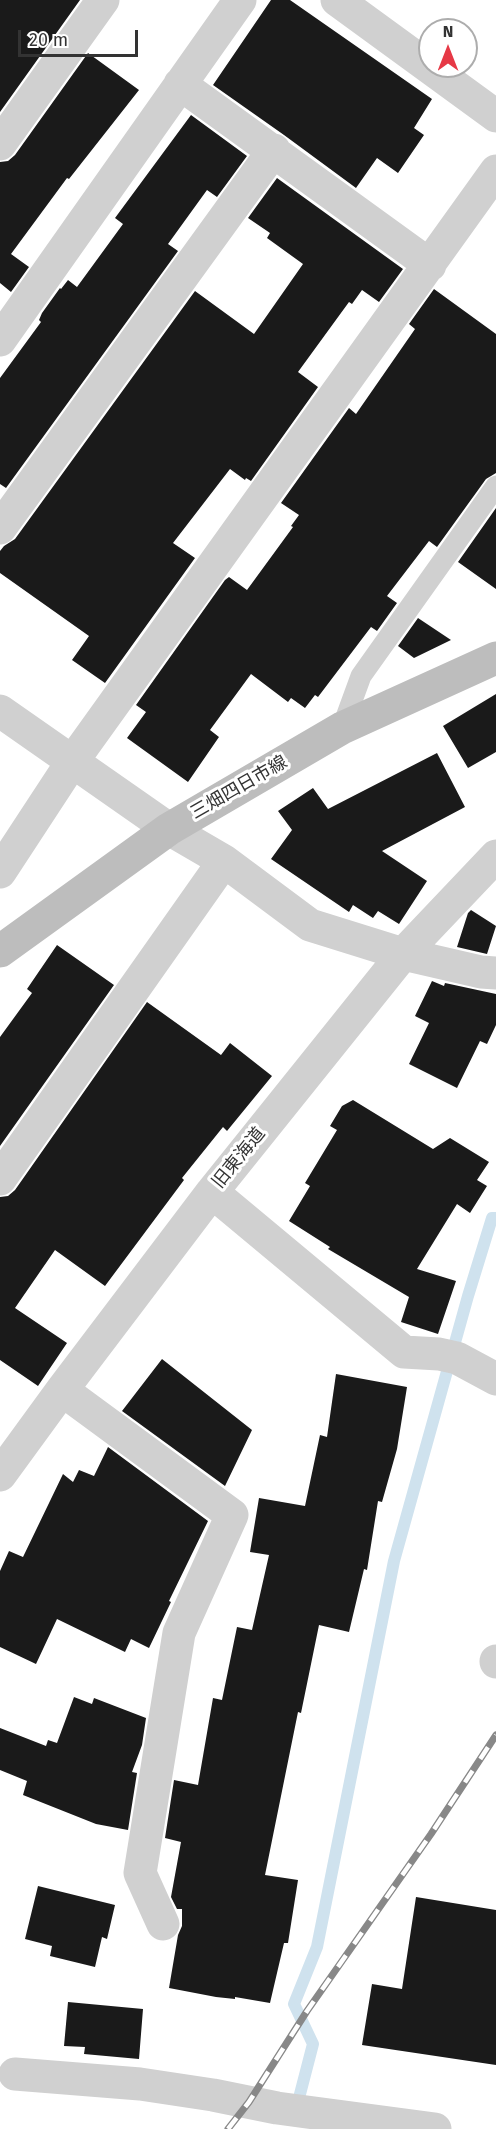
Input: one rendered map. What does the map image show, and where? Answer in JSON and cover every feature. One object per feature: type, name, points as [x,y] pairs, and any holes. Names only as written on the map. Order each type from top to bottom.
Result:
[{"type":"main road","name":"三畑四日市線","points":[[0,951],[169,829],[342,728],[496,658]]},
{"type":"street","points":[[0,144],[103,0]]},
{"type":"street","points":[[0,340],[240,0]]},
{"type":"street","points":[[337,0],[496,116]]},
{"type":"street","points":[[180,84],[430,265]]},
{"type":"street","points":[[0,528],[274,150]]},
{"type":"street","points":[[0,872],[72,762],[496,171]]},
{"type":"street","points":[[0,711],[169,829],[224,861],[310,926],[403,954],[481,972],[496,973]]},
{"type":"street","name":"旧東海道","points":[[0,1475],[212,1192],[403,954],[496,856]]},
{"type":"street","points":[[0,1179],[224,861]]},
{"type":"street","points":[[212,1192],[404,1352],[448,1356],[496,1379]]},
{"type":"street","points":[[62,1390],[232,1515],[179,1633],[140,1873],[163,1924]]},
{"type":"street","points":[[15,2074],[140,2084],[277,2108],[435,2129]]},
{"type":"lane","points":[[342,728],[361,676],[496,486]]},
{"type":"building","points":[[0,0],[80,0],[0,112]]},
{"type":"building","points":[[271,0],[290,0],[432,99],[414,128],[424,135],[398,173],[377,158],[356,188],[213,85]]},
{"type":"building","points":[[88,53],[139,90],[69,179],[67,178],[11,254],[29,267],[11,292],[0,283],[0,162],[8,161],[15,155]]},
{"type":"building","points":[[191,115],[247,156],[217,197],[207,190],[168,244],[178,251],[6,488],[0,484],[0,378],[41,322],[39,320],[42,313],[60,288],[68,280],[77,287],[123,224],[115,218]]},
{"type":"building","points":[[277,178],[403,269],[379,302],[362,290],[352,304],[349,302],[298,372],[318,387],[251,481],[246,478],[245,480],[230,469],[173,543],[195,558],[105,683],[72,660],[89,636],[0,573],[0,551],[15,539],[195,291],[254,334],[303,264],[267,238],[270,233],[248,218]]},
{"type":"building","points":[[434,289],[496,334],[496,473],[486,479],[437,547],[429,541],[387,596],[397,603],[377,631],[371,627],[318,697],[315,695],[305,708],[291,698],[288,702],[251,674],[210,730],[219,737],[188,782],[127,738],[146,712],[136,705],[225,580],[229,577],[247,590],[293,527],[291,526],[299,515],[281,503],[349,408],[356,414],[415,329],[409,324]]},
{"type":"building","points":[[496,508],[496,589],[458,562]]},
{"type":"building","points":[[418,618],[451,640],[414,658],[398,646]]},
{"type":"building","points":[[496,694],[496,752],[468,768],[443,726]]},
{"type":"building","points":[[437,753],[465,807],[382,851],[427,881],[399,924],[378,911],[373,918],[353,905],[349,912],[271,859],[292,830],[278,811],[313,788],[328,809]]},
{"type":"building","points":[[471,910],[496,926],[487,954],[457,947]]},
{"type":"building","points":[[57,945],[114,985],[0,1146],[0,1037],[32,993],[27,989]]},
{"type":"building","points":[[432,981],[444,986],[445,983],[496,994],[496,1025],[487,1044],[480,1041],[457,1088],[409,1064],[429,1023],[415,1016]]},
{"type":"building","points":[[147,1002],[221,1055],[230,1043],[272,1076],[227,1131],[223,1127],[182,1178],[184,1180],[105,1286],[55,1250],[15,1308],[67,1343],[38,1386],[0,1360],[0,1197],[8,1196],[15,1190]]},
{"type":"building","points":[[353,1100],[433,1149],[450,1138],[489,1162],[477,1180],[487,1186],[470,1213],[457,1204],[417,1269],[456,1281],[438,1334],[401,1322],[409,1297],[328,1249],[330,1247],[289,1221],[310,1186],[305,1183],[337,1130],[330,1126],[342,1106]]},
{"type":"building","points":[[162,1359],[252,1430],[225,1486],[122,1411]]},
{"type":"building","points":[[336,1374],[407,1387],[397,1449],[382,1502],[378,1501],[367,1570],[364,1569],[349,1632],[319,1625],[301,1713],[298,1712],[265,1875],[298,1880],[288,1943],[284,1943],[270,2003],[235,1997],[235,1999],[216,1997],[169,1988],[178,1935],[182,1926],[182,1909],[177,1909],[171,1897],[181,1842],[165,1838],[174,1780],[198,1785],[213,1698],[222,1700],[237,1627],[252,1630],[269,1555],[250,1552],[259,1498],[305,1506],[320,1435],[327,1437]]},
{"type":"building","points":[[108,1447],[208,1521],[149,1648],[131,1639],[125,1652],[57,1619],[36,1664],[0,1647],[0,1571],[9,1551],[23,1557],[63,1474],[73,1482],[79,1470],[94,1476]]},
{"type":"building","points":[[74,1697],[92,1704],[94,1698],[146,1718],[142,1745],[132,1772],[137,1773],[128,1830],[96,1824],[23,1795],[27,1781],[0,1770],[0,1728],[46,1746],[48,1740],[57,1743]]},
{"type":"building","points":[[38,1886],[115,1905],[107,1939],[102,1937],[95,1967],[50,1956],[52,1946],[25,1939]]},
{"type":"building","points":[[416,1897],[496,1910],[496,2065],[362,2045],[372,1984],[402,1989]]},
{"type":"building","points":[[68,2002],[143,2009],[139,2059],[84,2054],[85,2047],[64,2046]]},
{"type":"waterway","points":[[299,2098],[313,2044],[294,2004],[317,1947],[394,1561],[468,1296],[492,1218],[496,1218]]},
{"type":"railway","points":[[228,2129],[249,2102],[307,2011],[431,1834],[496,1735]]}]
